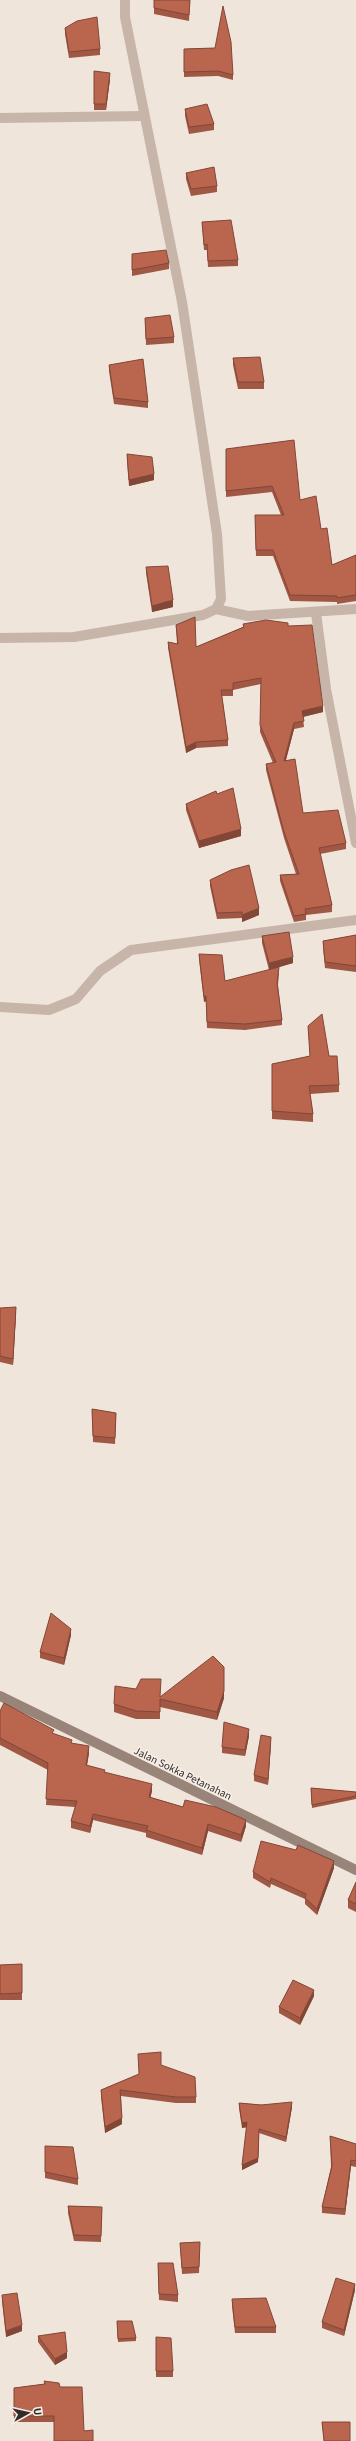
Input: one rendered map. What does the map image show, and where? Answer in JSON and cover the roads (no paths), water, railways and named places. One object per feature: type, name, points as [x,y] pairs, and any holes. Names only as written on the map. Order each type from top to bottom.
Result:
[{"type":"main road","name":"Jalan Sokka Petanahan","points":[[0,1696],[356,1870]]},
{"type":"street","points":[[125,0],[125,17],[182,302],[217,534],[222,582],[221,598],[216,609]]},
{"type":"street","points":[[0,118],[144,116]]},
{"type":"street","points":[[0,638],[74,637],[203,615],[216,609],[248,616],[316,613],[356,609]]},
{"type":"street","points":[[316,613],[326,689],[356,843]]},
{"type":"street","points":[[0,1007],[49,1010],[76,999],[100,971],[131,950],[356,920]]}]
